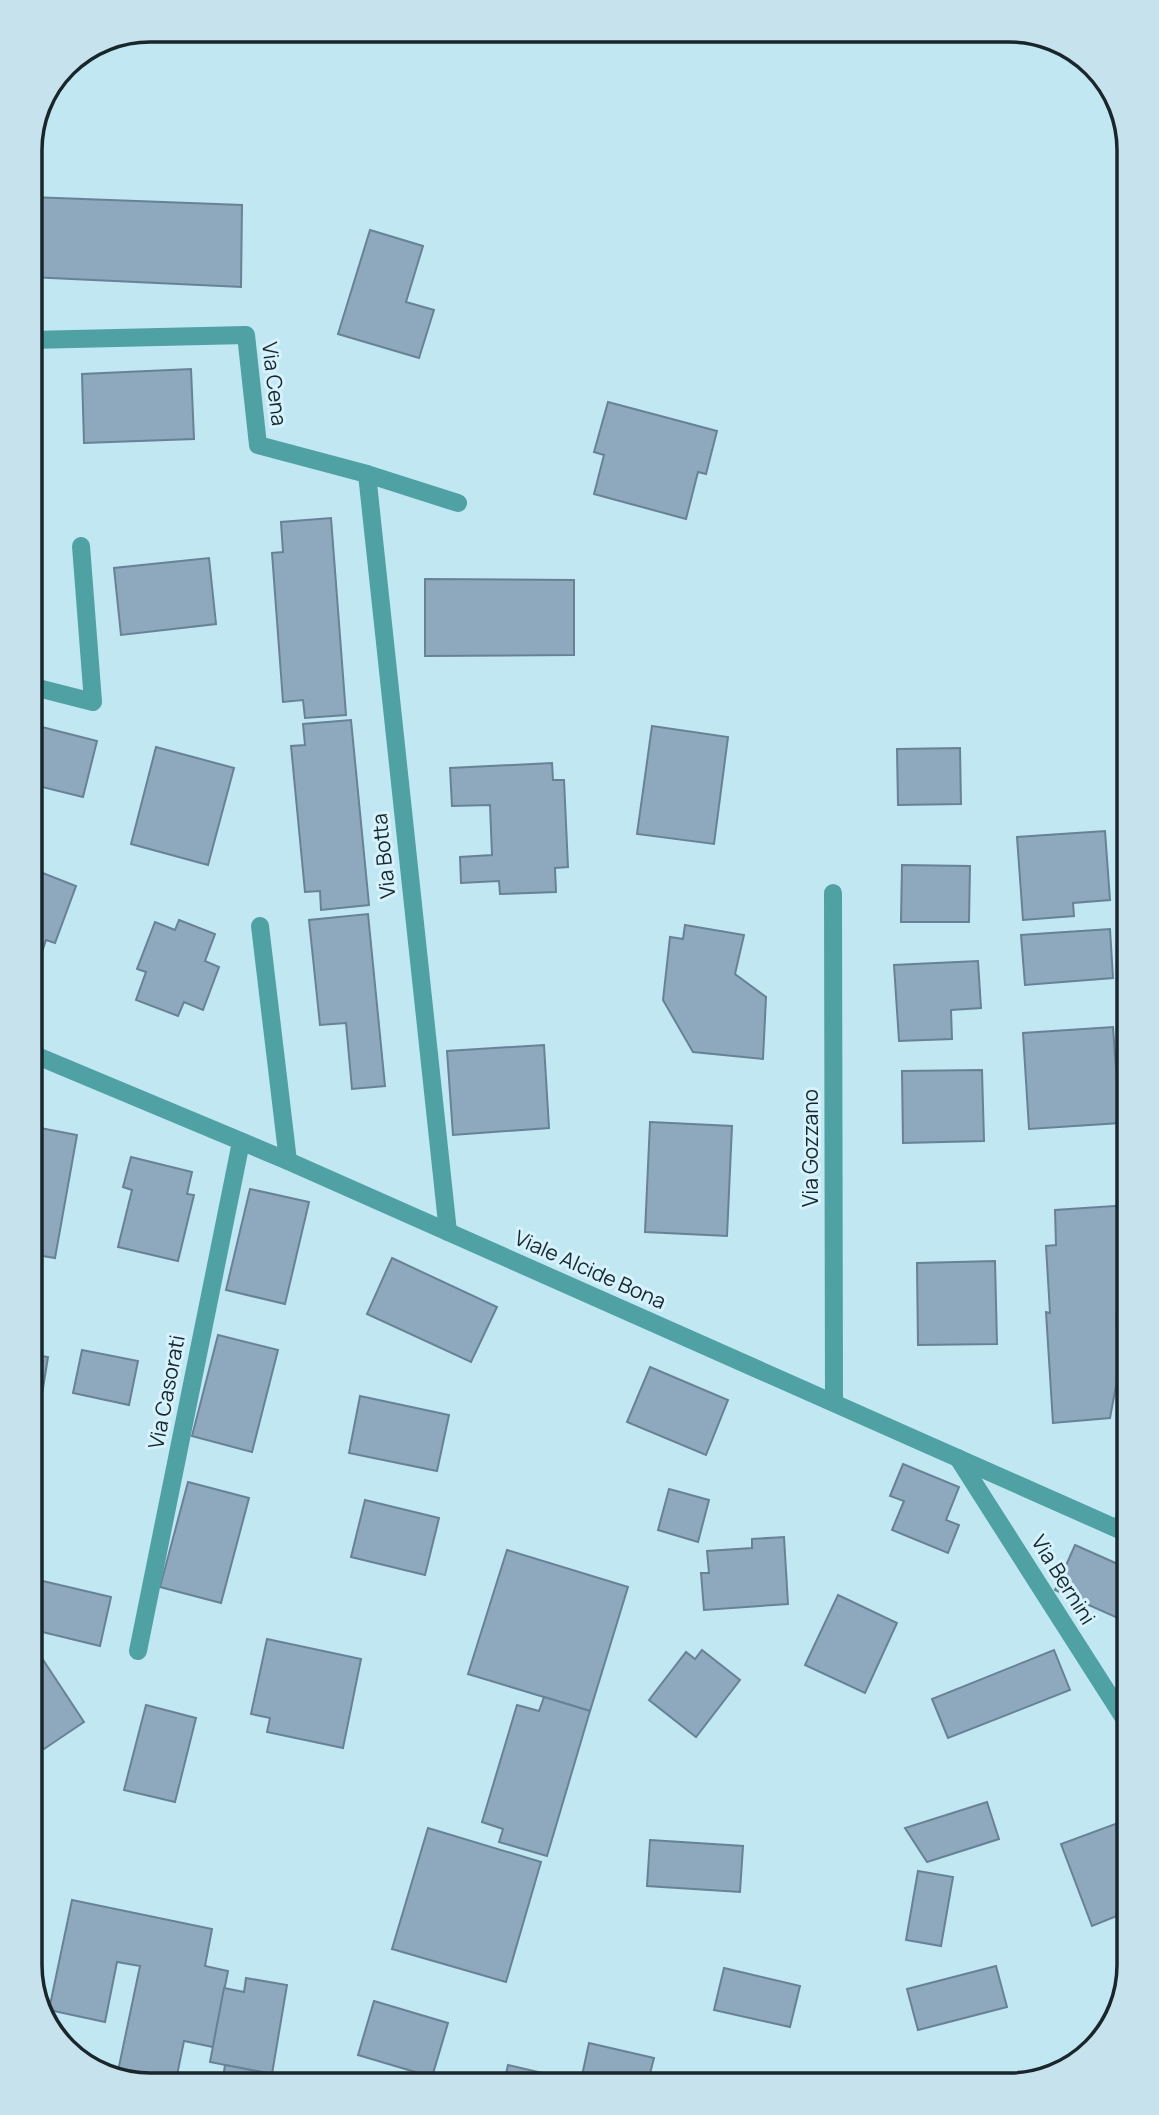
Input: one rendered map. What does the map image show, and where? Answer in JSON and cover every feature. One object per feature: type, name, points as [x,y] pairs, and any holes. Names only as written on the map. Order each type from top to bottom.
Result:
[{"type":"street","name":"Via Cena","points":[[42,340],[246,335],[258,444],[458,503]]},
{"type":"street","name":"Via Botta","points":[[366,474],[447,1232]]},
{"type":"street","points":[[42,689],[93,702],[81,546]]},
{"type":"street","name":"Via Gozzano","points":[[834,893],[834,1402]]},
{"type":"street","points":[[260,926],[288,1161]]},
{"type":"street","name":"Viale Alcide Bona","points":[[42,1058],[288,1161],[1117,1529]]},
{"type":"street","name":"Via Casorati","points":[[138,1651],[242,1142]]},
{"type":"street","name":"Via Bernini","points":[[958,1458],[1117,1707]]},
{"type":"building","points":[[42,197],[242,205],[241,287],[42,278]]},
{"type":"building","points":[[370,230],[423,246],[406,302],[434,310],[419,358],[338,334]]},
{"type":"building","points":[[191,369],[194,439],[84,443],[82,374]]},
{"type":"building","points":[[608,402],[717,431],[706,474],[698,472],[686,519],[594,494],[604,455],[594,452]]},
{"type":"building","points":[[331,518],[346,715],[305,718],[303,700],[283,702],[272,553],[283,552],[281,522]]},
{"type":"building","points":[[209,558],[216,624],[121,635],[114,568]]},
{"type":"building","points":[[425,579],[574,580],[574,655],[425,656]]},
{"type":"building","points":[[351,720],[369,905],[321,910],[320,891],[305,892],[291,746],[305,745],[303,724]]},
{"type":"building","points":[[652,726],[728,737],[714,844],[637,834]]},
{"type":"building","points":[[42,727],[97,741],[83,797],[42,787]]},
{"type":"building","points":[[156,747],[234,768],[208,865],[131,844]]},
{"type":"building","points":[[960,748],[961,804],[898,805],[897,749]]},
{"type":"building","points":[[552,763],[553,780],[564,780],[568,867],[555,868],[556,892],[500,894],[499,881],[461,883],[460,857],[492,855],[490,805],[452,806],[450,768]]},
{"type":"building","points":[[1105,831],[1110,900],[1073,903],[1074,916],[1023,920],[1017,837]]},
{"type":"building","points":[[902,865],[970,866],[969,922],[901,922]]},
{"type":"building","points":[[42,873],[76,886],[55,943],[46,940],[42,952]]},
{"type":"building","points":[[368,914],[385,1086],[352,1089],[346,1023],[320,1025],[309,920]]},
{"type":"building","points":[[179,920],[215,934],[205,961],[219,967],[203,1010],[184,1002],[178,1016],[136,1000],[146,972],[137,969],[155,922],[175,930]]},
{"type":"building","points":[[685,925],[744,935],[735,974],[766,997],[763,1059],[693,1052],[663,1000],[670,937],[683,939]]},
{"type":"building","points":[[1110,929],[1113,978],[1025,985],[1021,935]]},
{"type":"building","points":[[978,961],[981,1008],[951,1010],[952,1039],[899,1041],[894,965]]},
{"type":"building","points":[[1113,1027],[1117,1123],[1029,1129],[1023,1033]]},
{"type":"building","points":[[544,1045],[549,1128],[453,1135],[447,1051]]},
{"type":"building","points":[[982,1070],[984,1141],[903,1143],[902,1071]]},
{"type":"building","points":[[650,1122],[732,1126],[727,1236],[645,1232]]},
{"type":"building","points":[[42,1128],[77,1135],[55,1258],[42,1256]]},
{"type":"building","points":[[131,1157],[192,1172],[187,1194],[194,1195],[178,1261],[118,1247],[132,1190],[123,1187]]},
{"type":"building","points":[[250,1189],[309,1202],[285,1304],[226,1290]]},
{"type":"building","points":[[1117,1206],[1117,1381],[1110,1418],[1053,1423],[1046,1312],[1050,1313],[1046,1246],[1056,1245],[1055,1210]]},
{"type":"building","points":[[392,1258],[497,1307],[471,1362],[367,1314]]},
{"type":"building","points":[[995,1261],[997,1344],[918,1345],[917,1263]]},
{"type":"building","points":[[218,1335],[278,1350],[252,1452],[192,1436]]},
{"type":"building","points":[[82,1350],[138,1361],[129,1405],[73,1393]]},
{"type":"building","points":[[42,1356],[48,1357],[42,1395]]},
{"type":"building","points":[[650,1367],[728,1400],[706,1455],[627,1422]]},
{"type":"building","points":[[360,1396],[449,1415],[437,1471],[349,1453]]},
{"type":"building","points":[[903,1464],[959,1487],[946,1520],[959,1525],[948,1553],[892,1530],[904,1501],[890,1496]]},
{"type":"building","points":[[188,1482],[249,1498],[221,1603],[160,1587]]},
{"type":"building","points":[[669,1489],[709,1500],[698,1542],[658,1530]]},
{"type":"building","points":[[365,1500],[439,1518],[425,1575],[351,1557]]},
{"type":"building","points":[[784,1537],[788,1604],[704,1610],[701,1573],[709,1573],[707,1551],[752,1548],[752,1539]]},
{"type":"building","points":[[1075,1545],[1117,1564],[1117,1618],[1055,1590]]},
{"type":"building","points":[[507,1550],[628,1587],[590,1711],[468,1674]]},
{"type":"building","points":[[42,1581],[111,1597],[100,1646],[42,1632]]},
{"type":"building","points":[[838,1595],[897,1623],[865,1693],[805,1665]]},
{"type":"building","points":[[267,1639],[361,1659],[343,1748],[267,1732],[270,1718],[251,1714]]},
{"type":"building","points":[[702,1650],[740,1680],[696,1737],[649,1700],[686,1652],[695,1659]]},
{"type":"building","points":[[1054,1650],[1070,1690],[948,1738],[932,1699]]},
{"type":"building","points":[[42,1658],[84,1722],[44,1749],[42,1746]]},
{"type":"building","points":[[544,1697],[590,1711],[547,1856],[499,1842],[503,1829],[482,1822],[517,1705],[539,1711]]},
{"type":"building","points":[[146,1705],[196,1718],[175,1802],[124,1790]]},
{"type":"building","points":[[987,1802],[999,1839],[927,1862],[905,1828]]},
{"type":"building","points":[[1117,1823],[1117,1916],[1092,1926],[1061,1844]]},
{"type":"building","points":[[428,1828],[541,1862],[506,1982],[392,1949]]},
{"type":"building","points":[[650,1840],[743,1846],[740,1892],[647,1886]]},
{"type":"building","points":[[918,1871],[953,1877],[941,1946],[906,1940]]},
{"type":"building","points":[[72,1900],[212,1929],[205,1966],[228,1971],[213,2047],[184,2041],[177,2073],[142,2073],[119,2068],[140,1966],[117,1962],[105,2022],[52,2011],[50,2006]]},
{"type":"building","points":[[996,1966],[1007,2007],[918,2030],[907,1989]]},
{"type":"building","points":[[724,1968],[800,1986],[790,2027],[714,2010]]},
{"type":"building","points":[[246,1978],[287,1985],[272,2073],[210,2062],[224,1988],[244,1992]]},
{"type":"building","points":[[374,2001],[448,2023],[433,2073],[419,2073],[358,2055]]},
{"type":"building","points":[[589,2043],[654,2058],[650,2073],[583,2073]]},
{"type":"building","points":[[225,2065],[267,2073],[224,2073]]},
{"type":"building","points":[[508,2065],[542,2073],[506,2073]]}]
